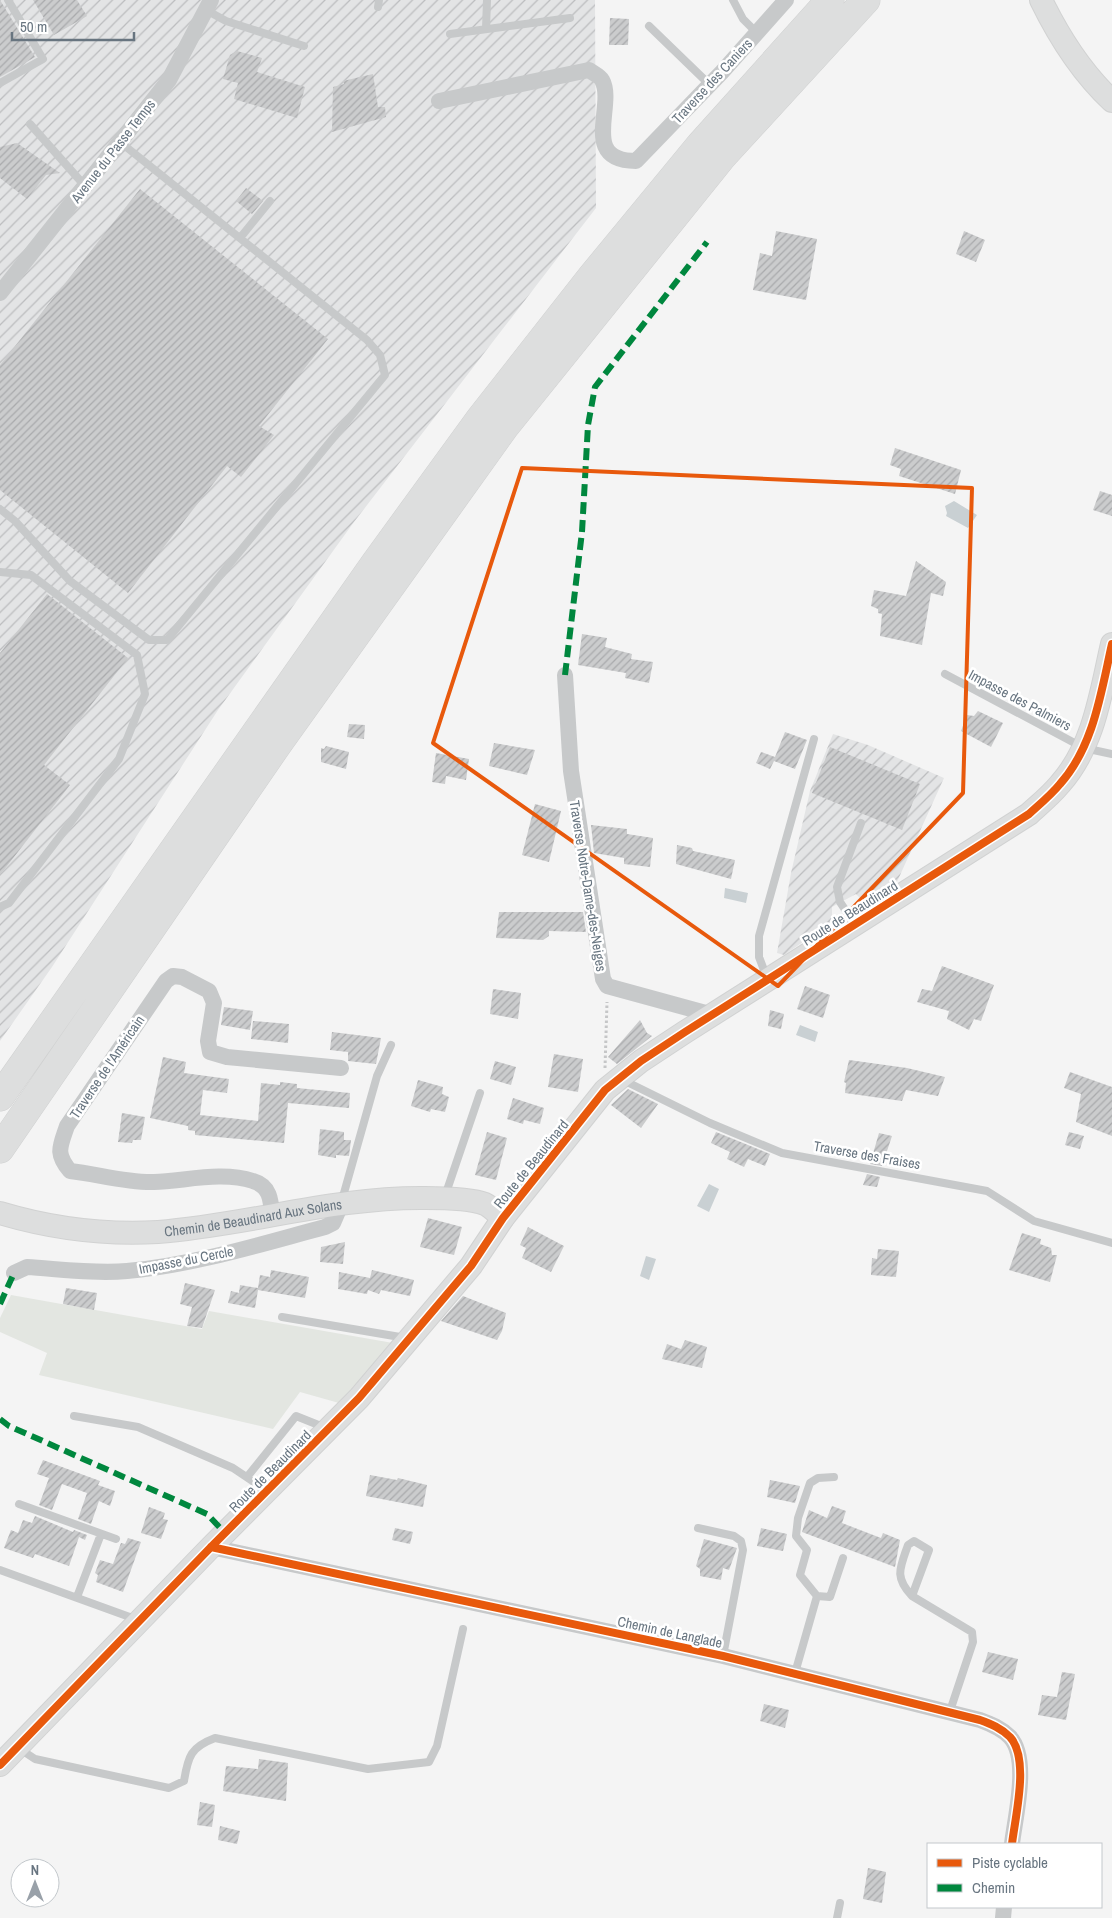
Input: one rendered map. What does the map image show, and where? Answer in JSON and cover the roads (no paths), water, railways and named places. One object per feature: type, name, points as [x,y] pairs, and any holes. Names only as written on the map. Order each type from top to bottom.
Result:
[{"type":"highway","points":[[0,1096],[334,620],[479,420],[592,276],[700,145],[830,0]]},
{"type":"highway","points":[[0,1149],[261,768],[504,428],[723,156],[866,0]]},
{"type":"street","name":"Traverse des Caniers","points":[[439,101],[589,70],[602,78],[604,88],[603,134],[609,153],[620,160],[636,160],[710,85],[786,0]]},
{"type":"street","points":[[1040,0],[1052,22],[1092,82],[1112,101]]},
{"type":"street","name":"Avenue du Passe Temps","points":[[0,292],[169,80],[208,5]]},
{"type":"street","name":"Route de Beaudinard","points":[[0,1765],[211,1547],[359,1398],[471,1266],[503,1218],[605,1090],[613,1075],[641,1061],[1030,814],[1061,784],[1084,748],[1098,704],[1112,644]]},
{"type":"street","name":"Traverse Notre-Dame-des-Neiges","points":[[565,675],[571,771],[603,979],[608,986],[713,1015]]},
{"type":"street","name":"Traverse de l'Américain","points":[[272,1215],[270,1196],[264,1187],[254,1181],[228,1177],[152,1182],[70,1171],[61,1160],[59,1151],[67,1126],[166,981],[173,976],[182,977],[209,991],[213,996],[214,1003],[208,1041],[210,1052],[227,1057],[341,1068]]},
{"type":"street","name":"Chemin de Beaudinard Aux Solans","points":[[2,1214],[56,1226],[113,1232],[157,1232],[272,1215],[342,1202],[390,1198],[444,1198],[484,1204],[503,1218]]},
{"type":"street","name":"Impasse du Cercle","points":[[14,1273],[27,1267],[125,1272],[178,1263],[255,1246],[325,1226],[333,1223],[342,1202]]},
{"type":"street","name":"Chemin de Langlade","points":[[211,1547],[723,1656],[950,1711],[998,1727],[1012,1739],[1019,1756],[1020,1778],[1012,1843]]},
{"type":"lane","points":[[0,83],[43,59],[8,0]]},
{"type":"lane","points":[[486,29],[487,0]]},
{"type":"lane","points":[[733,0],[743,19],[757,33]]},
{"type":"lane","points":[[208,5],[226,21],[304,46]]},
{"type":"lane","points":[[450,34],[570,18]]},
{"type":"lane","points":[[648,26],[710,85]]},
{"type":"lane","points":[[30,124],[85,186]]},
{"type":"lane","points":[[0,509],[34,541],[70,581],[149,640],[167,640],[385,375],[380,355],[367,340],[120,142]]},
{"type":"lane","points":[[240,238],[270,201]]},
{"type":"lane","points":[[0,572],[31,575],[137,655],[145,694],[119,759],[8,903],[0,907]]},
{"type":"lane","name":"Impasse des Palmiers","points":[[945,674],[1084,748],[1112,754]]},
{"type":"lane","points":[[768,980],[759,957],[759,936],[814,739]]},
{"type":"lane","points":[[855,925],[840,902],[837,887],[861,823]]},
{"type":"lane","points":[[342,1202],[377,1076],[391,1045]]},
{"type":"lane","name":"Traverse des Fraises","points":[[613,1075],[710,1123],[782,1153],[987,1191],[1034,1221],[1112,1243]]},
{"type":"lane","points":[[444,1198],[480,1093]]},
{"type":"lane","points":[[282,1317],[408,1339]]},
{"type":"lane","points":[[74,1416],[138,1427],[233,1468],[268,1491]]},
{"type":"lane","points":[[246,1477],[296,1416],[329,1429]]},
{"type":"lane","points":[[834,1477],[818,1478],[810,1483],[798,1518],[796,1536],[807,1550],[800,1575],[817,1596],[830,1597],[843,1558]]},
{"type":"lane","points":[[19,1504],[116,1539]]},
{"type":"lane","points":[[698,1528],[734,1536],[741,1541],[743,1550],[723,1656]]},
{"type":"lane","points":[[77,1597],[101,1534]]},
{"type":"lane","points":[[912,1596],[929,1550],[914,1541],[908,1545],[899,1572],[904,1587],[912,1596],[972,1632],[973,1642],[950,1711]]},
{"type":"lane","points":[[0,1570],[140,1621]]},
{"type":"lane","points":[[795,1673],[817,1596]]},
{"type":"lane","points":[[17,1748],[35,1759],[169,1788],[184,1781],[187,1763],[197,1745],[215,1738],[368,1769],[429,1762],[437,1746],[463,1629]]},
{"type":"lane","points":[[837,1918],[840,1903]]}]
